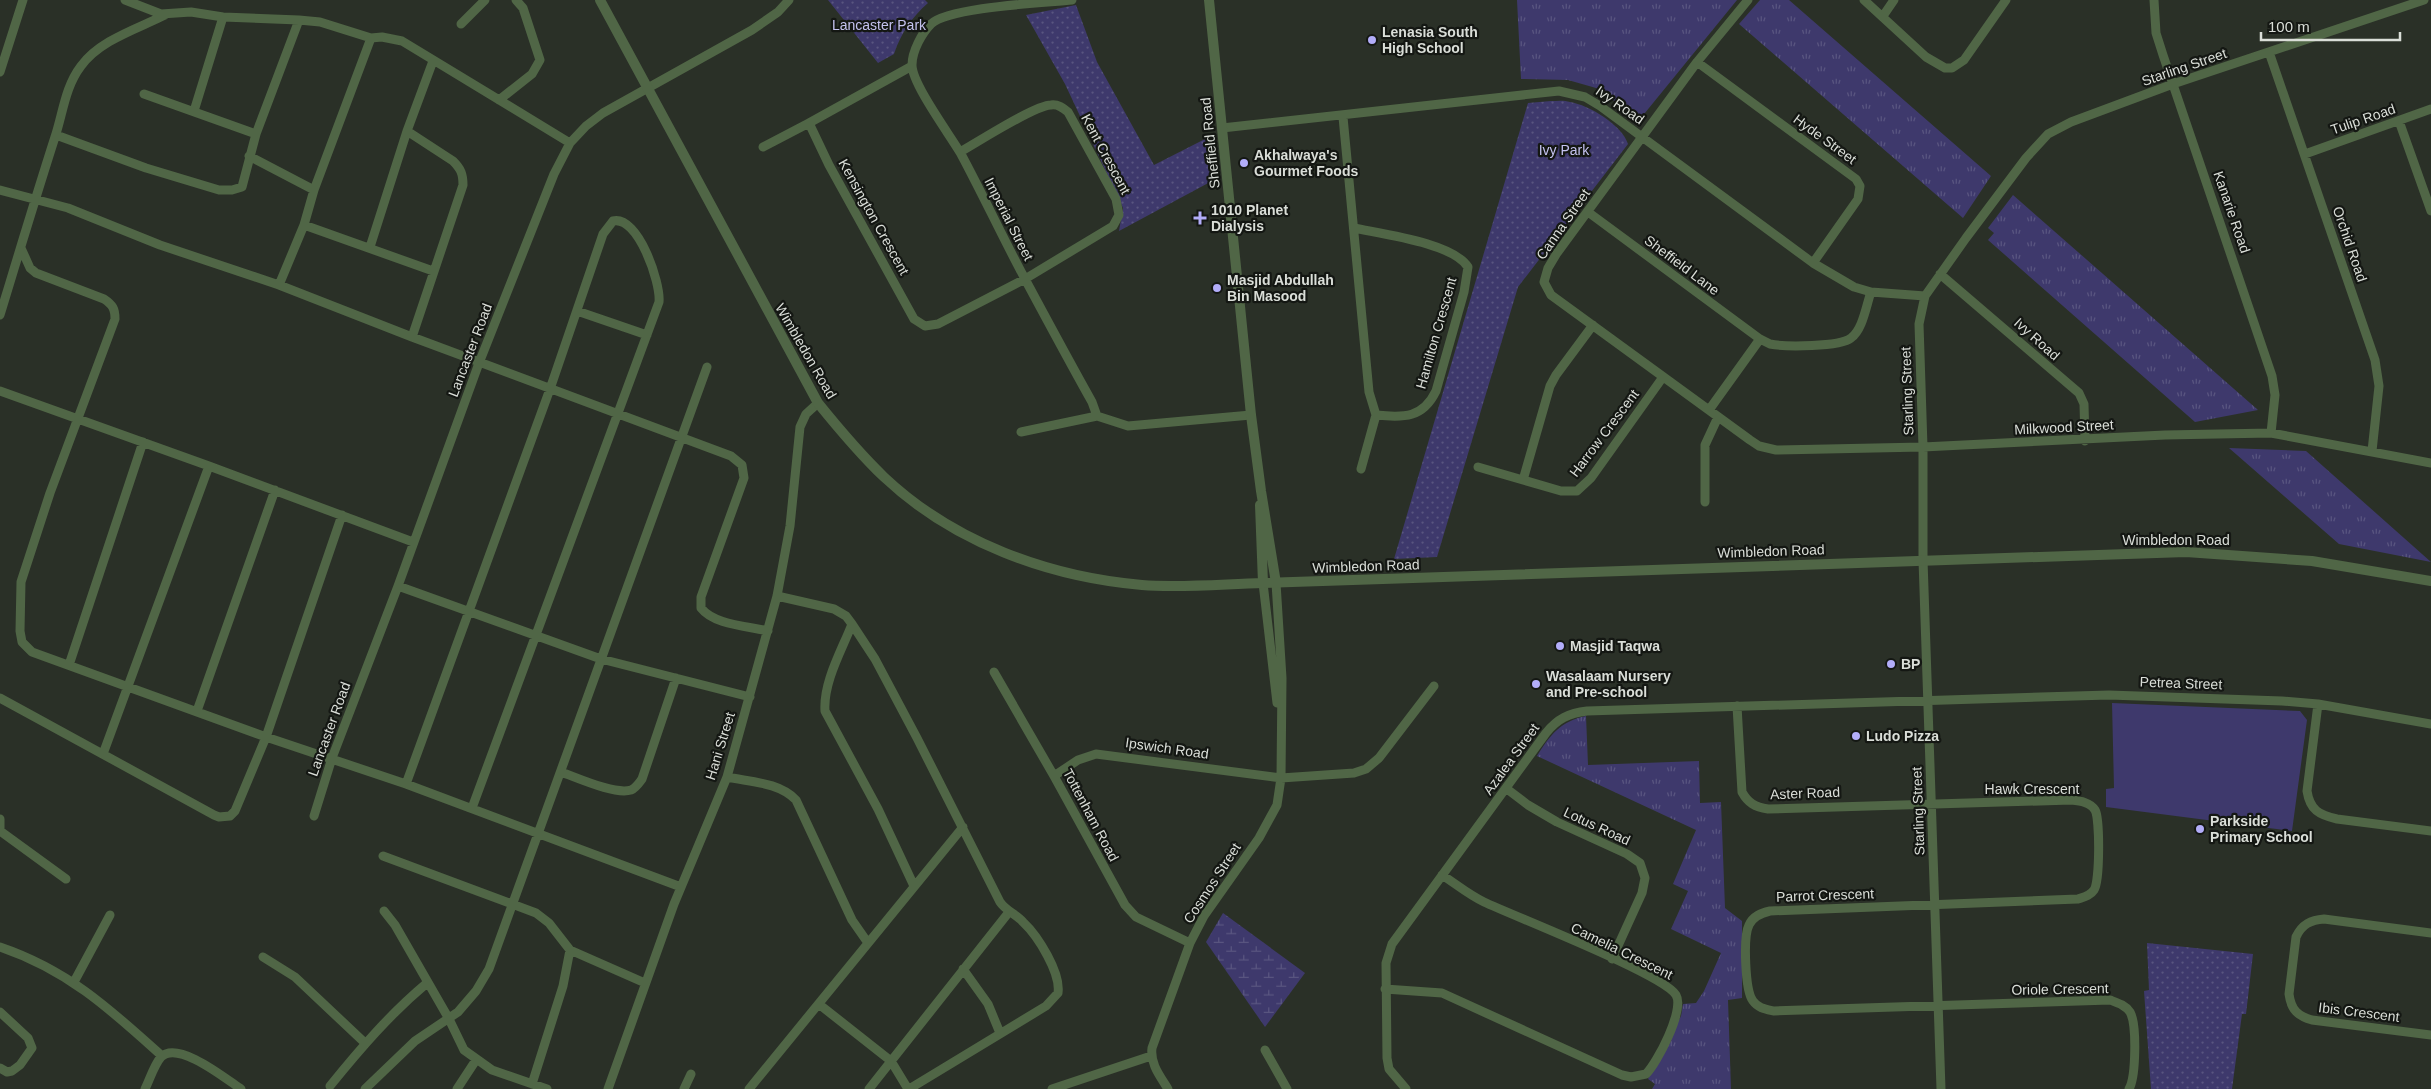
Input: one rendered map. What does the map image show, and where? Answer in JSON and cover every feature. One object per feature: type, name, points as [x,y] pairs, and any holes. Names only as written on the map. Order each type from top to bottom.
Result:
[{"type":"street","points":[[0,72],[23,0]]},
{"type":"street","points":[[125,0],[165,15]]},
{"type":"street","points":[[461,24],[484,0]]},
{"type":"street","points":[[499,100],[532,74],[540,60],[522,8],[516,0]]},
{"type":"street","name":"Wimbledon Road","points":[[600,0],[818,403],[864,457],[904,494],[944,523],[994,549],[1056,570],[1144,585],[1263,583],[2186,552],[2312,560],[2431,581]]},
{"type":"street","name":"Lancaster Road","points":[[314,816],[332,758],[398,586],[479,363],[554,174],[570,143],[603,113],[648,86],[752,30],[778,12],[789,0]]},
{"type":"street","points":[[764,147],[912,66],[923,35],[940,18],[964,12],[1072,0]]},
{"type":"street","name":"Sheffield Road","points":[[1209,0],[1261,492],[1263,583]]},
{"type":"street","name":"Canna Street","points":[[1709,410],[1551,295],[1544,282],[1548,268],[1557,253],[1697,62],[1748,0]]},
{"type":"street","points":[[1864,0],[1934,64],[1945,68],[1952,68],[1964,60],[2006,0]]},
{"type":"street","points":[[1882,16],[1894,0]]},
{"type":"street","name":"Kanarie Road","points":[[2154,0],[2156,33],[2272,376],[2275,395],[2271,433]]},
{"type":"street","name":"Starling Street","points":[[1941,1089],[1923,560],[1923,447],[1918,324],[1925,296],[2026,158],[2048,134],[2071,122],[2174,84],[2403,4],[2424,0]]},
{"type":"street","points":[[0,315],[34,199],[56,134],[67,92],[81,65],[107,44],[165,15],[192,12],[222,17],[320,22],[371,38],[382,36],[402,41],[570,143]]},
{"type":"street","points":[[194,111],[222,17]]},
{"type":"street","points":[[56,134],[146,168],[219,190],[232,190],[242,187],[256,134],[299,20]]},
{"type":"street","points":[[279,285],[304,224],[314,190],[371,38]]},
{"type":"street","name":"Orchid Road","points":[[2269,52],[2376,366],[2379,386],[2372,451]]},
{"type":"street","points":[[370,247],[407,130],[433,61]]},
{"type":"street","name":"Hyde Street","points":[[1697,62],[1856,179],[1860,186],[1858,199],[1813,263]]},
{"type":"street","name":"Imperial Street","points":[[912,66],[936,116],[960,152],[1025,279],[1092,402],[1097,416]]},
{"type":"street","name":"Ivy Road","points":[[1222,128],[1559,91],[1586,97],[1813,263],[1841,281],[1871,292],[1925,296]]},
{"type":"street","points":[[144,94],[256,134]]},
{"type":"street","name":"Kent Crescent","points":[[960,152],[1036,109],[1053,104],[1068,112],[1116,199],[1120,215],[1113,226],[1025,279]]},
{"type":"street","name":"Tulip Road","points":[[2305,154],[2431,109]]},
{"type":"street","points":[[1343,116],[1370,392],[1376,415],[1361,469]]},
{"type":"street","points":[[2399,121],[2431,211]]},
{"type":"street","name":"Kensington Crescent","points":[[809,123],[829,165],[914,319],[920,324],[931,326],[938,324],[1025,279]]},
{"type":"street","points":[[407,130],[453,161],[458,166],[463,177],[463,185],[412,337]]},
{"type":"street","points":[[249,156],[314,190]]},
{"type":"street","points":[[0,190],[68,208],[160,245],[279,285],[479,363],[731,456],[742,465],[744,471],[742,489],[701,597],[701,608],[709,616],[717,619],[768,631]]},
{"type":"street","name":"Sheffield Lane","points":[[1588,212],[1760,339]]},
{"type":"street","points":[[406,784],[550,389],[603,234],[613,220],[622,221],[634,229],[658,284],[659,302],[616,412],[472,808]]},
{"type":"street","points":[[304,224],[433,271]]},
{"type":"street","name":"Hamilton Crescent","points":[[1354,228],[1441,248],[1458,256],[1468,267],[1464,292],[1436,391],[1428,404],[1417,413],[1409,415],[1376,415]]},
{"type":"street","points":[[20,248],[30,268],[36,273],[104,300],[113,306],[115,311],[114,319],[23,572],[19,600],[20,631],[22,642],[26,647],[128,687],[266,737],[406,784],[681,887]]},
{"type":"street","name":"Ivy Road","points":[[1940,274],[2079,394],[2084,404],[2085,441]]},
{"type":"street","points":[[1709,410],[1760,339],[1778,346],[1844,342],[1855,333],[1871,292]]},
{"type":"street","points":[[577,310],[647,335]]},
{"type":"street","points":[[1523,480],[1550,386],[1593,325]]},
{"type":"street","points":[[365,1089],[415,1041],[466,1005],[484,978],[683,438],[707,367]]},
{"type":"street","name":"Harrow Crescent","points":[[1478,467],[1561,491],[1570,492],[1583,487],[1663,377]]},
{"type":"street","points":[[0,391],[79,418],[413,542]]},
{"type":"street","name":"Hani Street","points":[[608,1089],[681,887],[727,777],[777,596],[790,526],[800,427],[806,414],[818,403]]},
{"type":"street","name":"Milkwood Street","points":[[1709,410],[1750,440],[1768,449],[1923,447],[2271,433],[2431,463]]},
{"type":"street","points":[[1021,432],[1097,416],[1128,426],[1252,415]]},
{"type":"street","points":[[1705,502],[1704,445],[1718,417]]},
{"type":"street","points":[[69,665],[143,442]]},
{"type":"street","points":[[103,754],[209,466]]},
{"type":"street","points":[[197,711],[275,490]]},
{"type":"street","name":"Sheffield Road","points":[[1261,492],[1267,516],[1276,582]]},
{"type":"street","points":[[0,698],[214,814],[225,818],[230,816],[235,812],[266,737],[342,515]]},
{"type":"street","name":"Cosmos Street","points":[[1151,1056],[1190,943],[1204,916],[1273,815],[1281,778],[1282,678],[1276,582]]},
{"type":"street","name":"Cosmos Street","points":[[1263,583],[1281,718]]},
{"type":"street","points":[[398,586],[601,660],[750,697]]},
{"type":"street","points":[[777,596],[834,609],[846,616],[852,624],[875,659],[963,828],[994,893],[1009,912],[1027,926],[1053,967],[1059,986],[1058,994],[1046,1006],[908,1089],[891,1061],[820,1005]]},
{"type":"street","points":[[852,624],[832,675],[824,702],[825,711],[878,809],[914,886]]},
{"type":"street","name":"Tottenham Road","points":[[994,672],[1054,776],[1118,895],[1130,912],[1190,943]]},
{"type":"street","points":[[561,772],[616,790],[631,790],[637,786],[642,779],[676,678]]},
{"type":"street","name":"Ipswich Road","points":[[1054,776],[1078,760],[1096,754],[1281,778],[1354,773],[1366,769],[1379,758],[1434,686]]},
{"type":"street","name":"Petrea Street","points":[[1929,700],[2109,694],[2245,698],[2318,704],[2431,724]]},
{"type":"street","name":"Azalea Street","points":[[1406,1089],[1392,1073],[1387,1058],[1386,963],[1392,944],[1553,724],[1571,714],[1587,711],[1929,700]]},
{"type":"street","points":[[2318,704],[2307,791],[2309,803],[2314,810],[2325,817],[2337,820],[2431,831]]},
{"type":"street","name":"Aster Road","points":[[1737,706],[1742,792],[1746,798],[1758,807],[1768,809],[1932,803]]},
{"type":"street","points":[[727,777],[775,786],[790,794],[796,800],[846,908],[868,943]]},
{"type":"street","name":"Lotus Road","points":[[1507,789],[1557,822],[1627,854],[1640,863],[1645,878],[1642,893],[1612,959]]},
{"type":"street","name":"Hawk Crescent","points":[[1932,803],[2080,801],[2091,806],[2098,818],[2098,877],[2094,890],[2088,895],[2078,899],[1935,904]]},
{"type":"street","points":[[0,819],[0,830],[66,879]]},
{"type":"street","points":[[749,1089],[820,1005],[914,886],[963,828]]},
{"type":"street","points":[[383,856],[511,903],[542,917],[570,950],[645,983]]},
{"type":"street","name":"Camelia Crescent","points":[[1386,989],[1442,992],[1622,1075],[1638,1077],[1646,1074],[1655,1061],[1675,1021],[1679,1003],[1673,992],[1662,983],[1481,900],[1442,875]]},
{"type":"street","name":"Parrot Crescent","points":[[1935,904],[1762,912],[1752,920],[1746,931],[1747,985],[1748,994],[1756,1005],[1774,1011],[1938,1006]]},
{"type":"street","points":[[384,911],[395,925],[449,1018],[459,1043],[476,1060],[508,1076],[547,1089]]},
{"type":"street","points":[[868,1089],[1009,912]]},
{"type":"street","points":[[74,982],[110,915]]},
{"type":"street","name":"Ibis Crescent","points":[[2431,933],[2324,919],[2313,920],[2300,929],[2296,936],[2289,994],[2292,1008],[2302,1017],[2312,1020],[2431,1035]]},
{"type":"street","points":[[0,947],[42,963],[74,982],[162,1056]]},
{"type":"street","points":[[532,1084],[564,986],[570,950]]},
{"type":"street","points":[[263,957],[295,977],[365,1043]]},
{"type":"street","points":[[963,970],[988,1004],[1000,1033]]},
{"type":"street","points":[[330,1086],[365,1043],[404,1002],[427,983]]},
{"type":"street","name":"Oriole Crescent","points":[[1938,1006],[2101,1000],[2125,1006],[2132,1018],[2134,1074],[2129,1089]]},
{"type":"street","points":[[0,1012],[28,1038],[32,1048],[17,1068],[6,1072],[0,1068]]},
{"type":"street","points":[[1265,1050],[1287,1089]]},
{"type":"street","points":[[145,1089],[162,1056],[171,1052],[183,1054],[241,1089]]},
{"type":"street","points":[[1057,1088],[1151,1056],[1155,1068],[1168,1089]]},
{"type":"street","points":[[457,1089],[476,1060]]},
{"type":"street","points":[[684,1089],[691,1074]]},
{"type":"green space","name":"Lancaster Park","points":[[828,0],[925,0],[928,3],[908,26],[894,54],[878,63]]},
{"type":"green space","points":[[1517,0],[1737,0],[1640,119],[1596,88],[1568,80],[1521,79]]},
{"type":"green space","points":[[1760,0],[1789,0],[1991,176],[1963,218],[1739,24]]},
{"type":"green space","points":[[1076,5],[1097,62],[1154,165],[1207,138],[1212,181],[1119,231],[1123,208],[1065,84],[1026,15]]},
{"type":"green space","name":"Ivy Park","points":[[1568,101],[1578,104],[1604,117],[1619,130],[1628,144],[1518,287],[1437,557],[1394,559],[1528,103]]},
{"type":"green space","points":[[2013,195],[2258,410],[2195,422],[1988,240],[1994,233],[1988,228]]},
{"type":"green space","points":[[2229,448],[2306,451],[2431,562],[2339,544]]},
{"type":"green space","points":[[2112,703],[2300,711],[2307,720],[2292,831],[2106,807],[2106,789],[2114,788]]},
{"type":"green space","points":[[1586,716],[1588,765],[1699,761],[1700,803],[1721,802],[1725,908],[1742,921],[1742,998],[1728,1000],[1731,1089],[1652,1089],[1655,1084],[1648,1079],[1681,1016],[1683,1004],[1696,1003],[1704,991],[1721,953],[1671,929],[1688,891],[1673,884],[1696,830],[1537,756],[1552,735],[1563,725]]},
{"type":"green space","points":[[1223,913],[1305,973],[1265,1027],[1206,942]]},
{"type":"green space","points":[[2147,943],[2253,954],[2246,1014],[2242,1014],[2232,1089],[2151,1089],[2144,991],[2149,990]]},
{"type":"place","name":"Lenasia South High School","points":[[1372,40]]},
{"type":"place","name":"Akhalwaya's Gourmet Foods","points":[[1244,163]]},
{"type":"place","name":"1010 Planet Dialysis","points":[[1200,218]]},
{"type":"place","name":"Masjid Abdullah Bin Masood","points":[[1217,288]]},
{"type":"place","name":"Masjid Taqwa","points":[[1560,646]]},
{"type":"place","name":"BP","points":[[1891,664]]},
{"type":"place","name":"Wasalaam Nursery and Pre-school","points":[[1536,684]]},
{"type":"place","name":"Ludo Pizza","points":[[1856,736]]},
{"type":"place","name":"Parkside Primary School","points":[[2200,829]]}]
